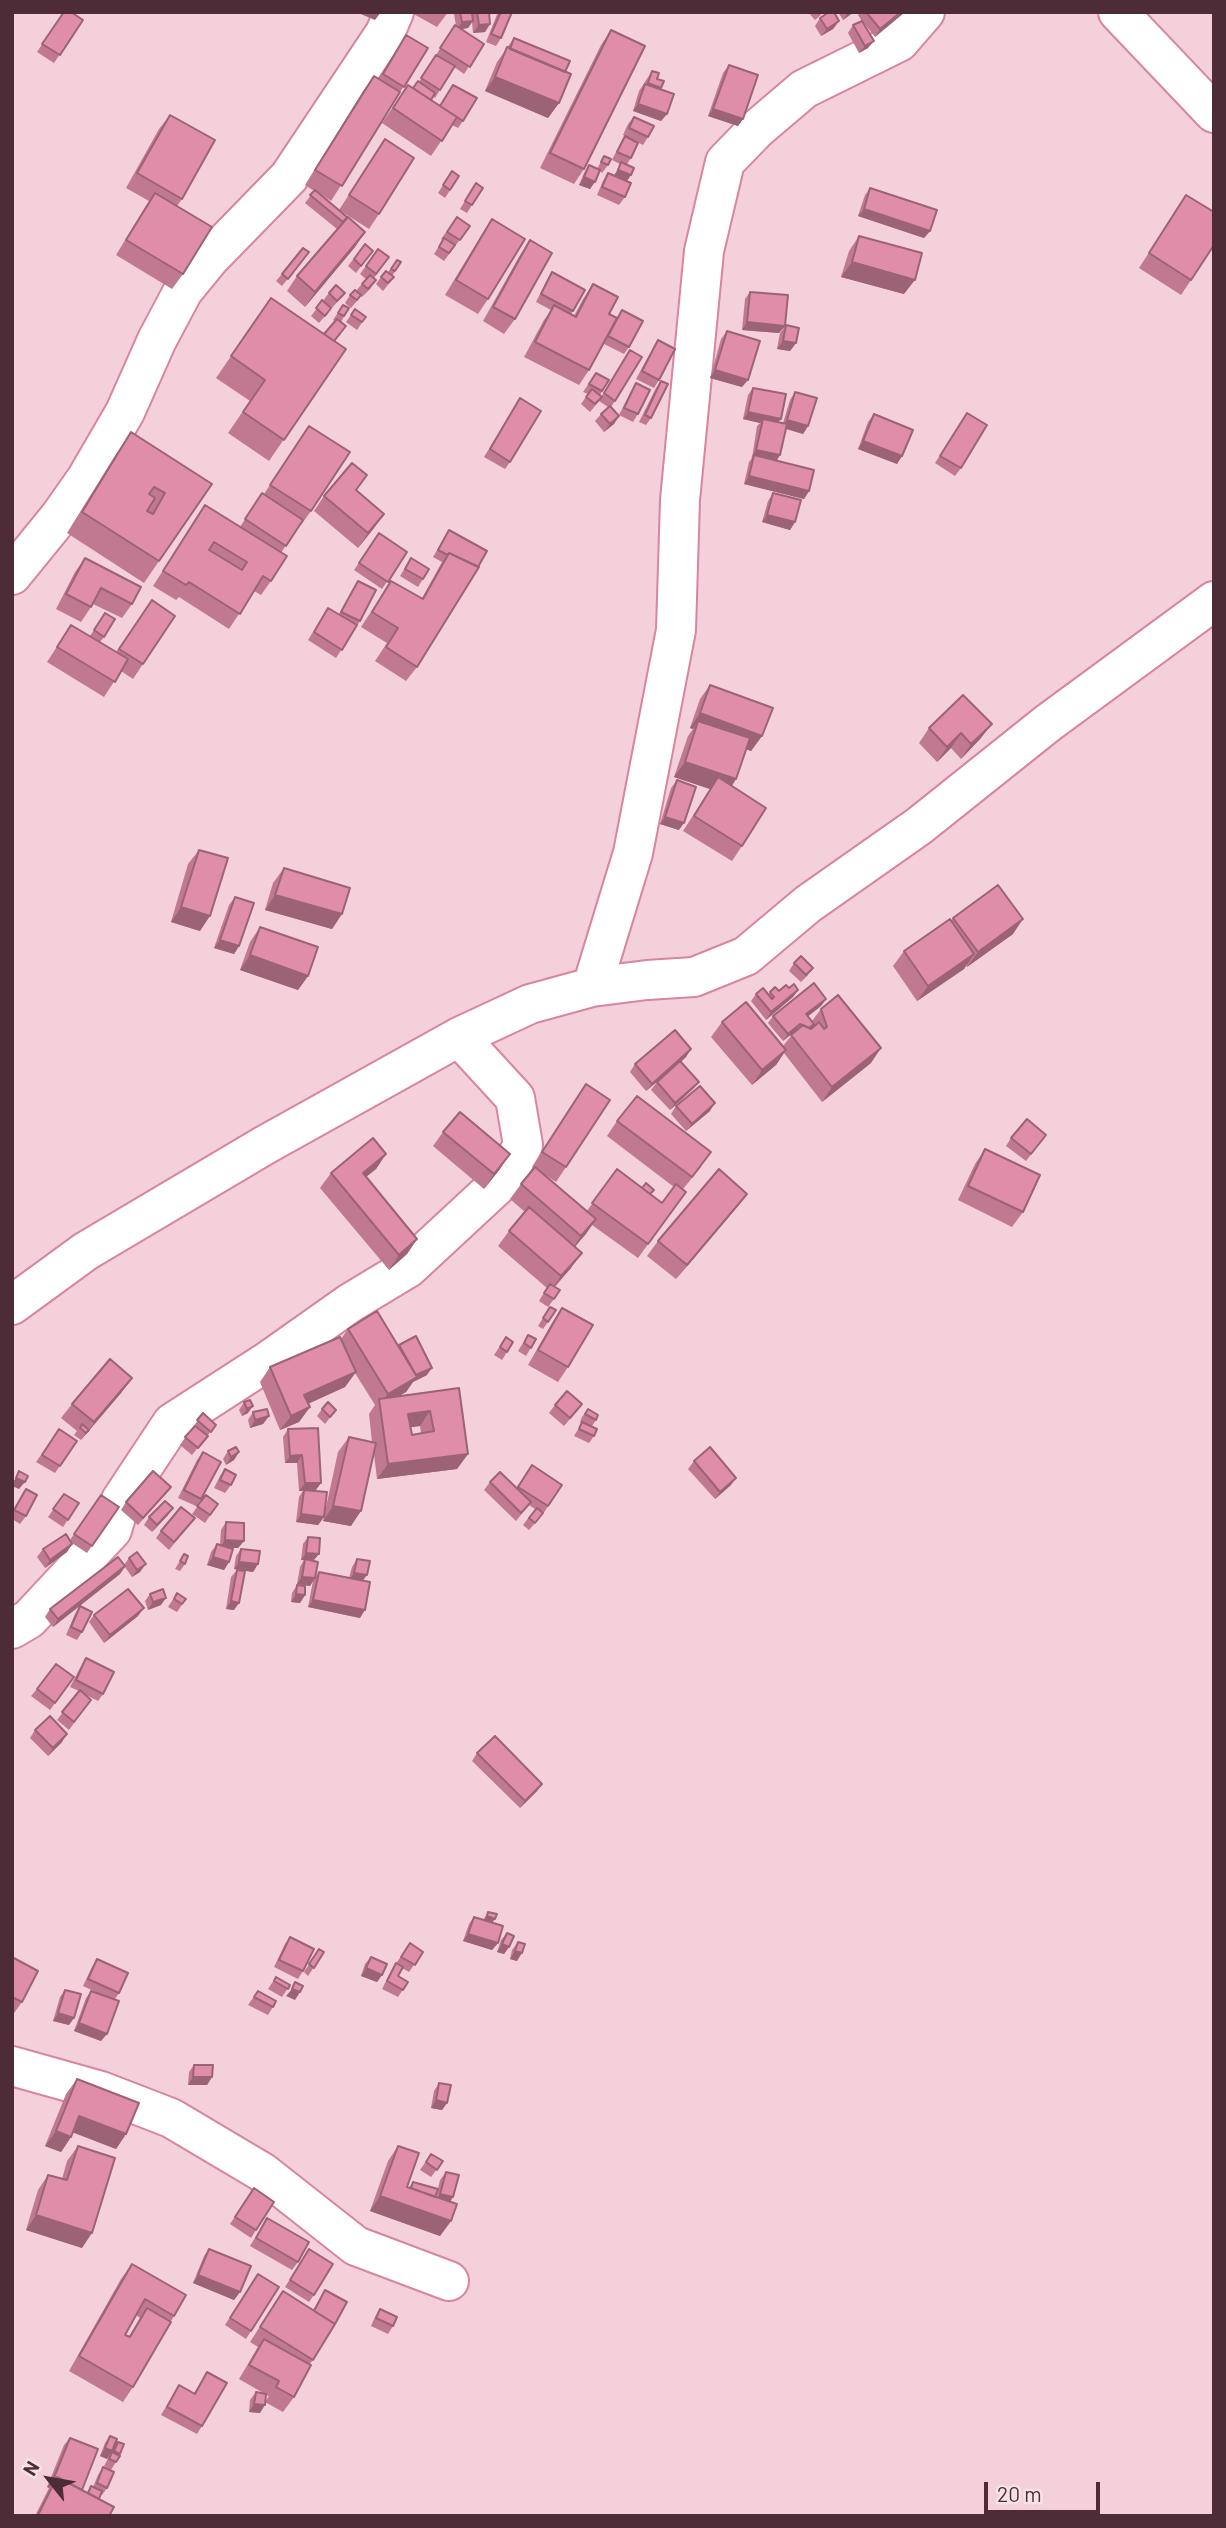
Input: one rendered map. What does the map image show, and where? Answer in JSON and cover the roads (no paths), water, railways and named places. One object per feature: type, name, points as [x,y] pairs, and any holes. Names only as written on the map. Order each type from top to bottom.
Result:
[{"type":"street","points":[[12,575],[25,538],[86,479],[125,412],[157,340],[183,291],[210,258],[289,177],[385,33],[394,12]]},
{"type":"street","points":[[593,987],[632,853],[676,630],[680,500],[704,251],[725,162],[757,129],[804,89],[900,42],[925,12]]},
{"type":"street","points":[[1118,12],[1214,113]]},
{"type":"street","points":[[12,1305],[86,1251],[265,1145],[460,1037],[530,1004],[593,987],[647,979],[694,977],[746,956],[808,904],[919,826],[1048,723],[1214,601]]},
{"type":"street","points":[[18,1617],[112,1530],[121,1500],[172,1423],[268,1361],[350,1303],[408,1268],[505,1178],[523,1145],[515,1098],[460,1037]]},
{"type":"street","points":[[12,2066],[101,2091],[171,2118],[262,2172],[356,2246],[449,2281]]}]
